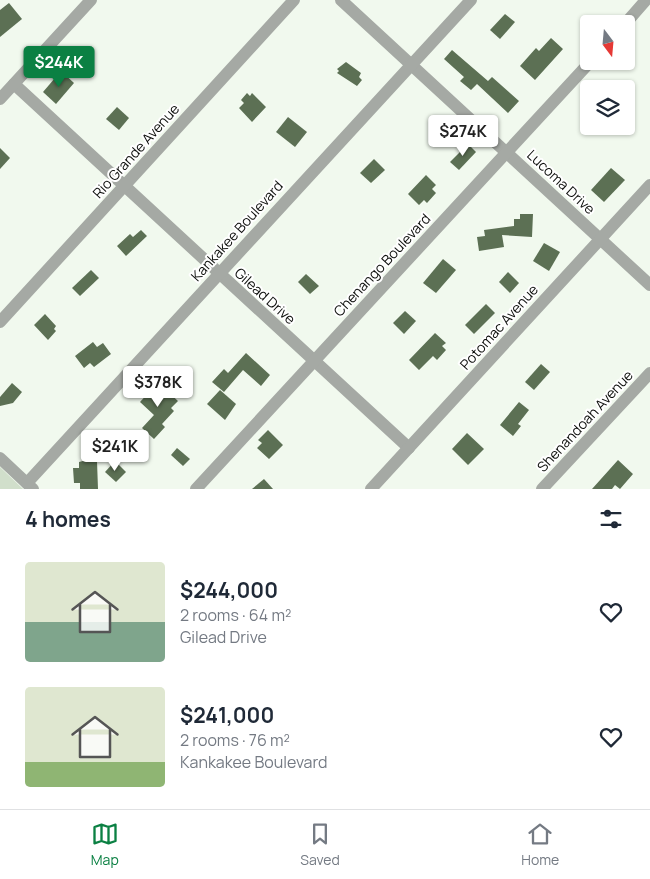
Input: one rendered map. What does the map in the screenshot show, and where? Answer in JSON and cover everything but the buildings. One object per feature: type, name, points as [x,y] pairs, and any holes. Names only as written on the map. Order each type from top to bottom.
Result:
[{"type":"street","points":[[0,99],[91,0]]},
{"type":"street","name":"Rio Grande Avenue","points":[[0,322],[294,0]]},
{"type":"street","name":"Lucoma Drive","points":[[341,0],[650,286]]},
{"type":"street","name":"Kankakee Boulevard","points":[[30,486],[218,274],[471,0]]},
{"type":"street","points":[[633,15],[646,0]]},
{"type":"street","name":"Chenango Boulevard","points":[[196,489],[583,70]]},
{"type":"street","name":"Gilead Drive","points":[[14,84],[409,448]]},
{"type":"street","name":"Potomac Avenue","points":[[371,489],[650,185]]},
{"type":"street","name":"Shenandoah Avenue","points":[[542,489],[650,373]]},
{"type":"street","points":[[0,458],[30,486]]},
{"type":"green space","points":[[0,467],[23,489],[0,489]]}]
